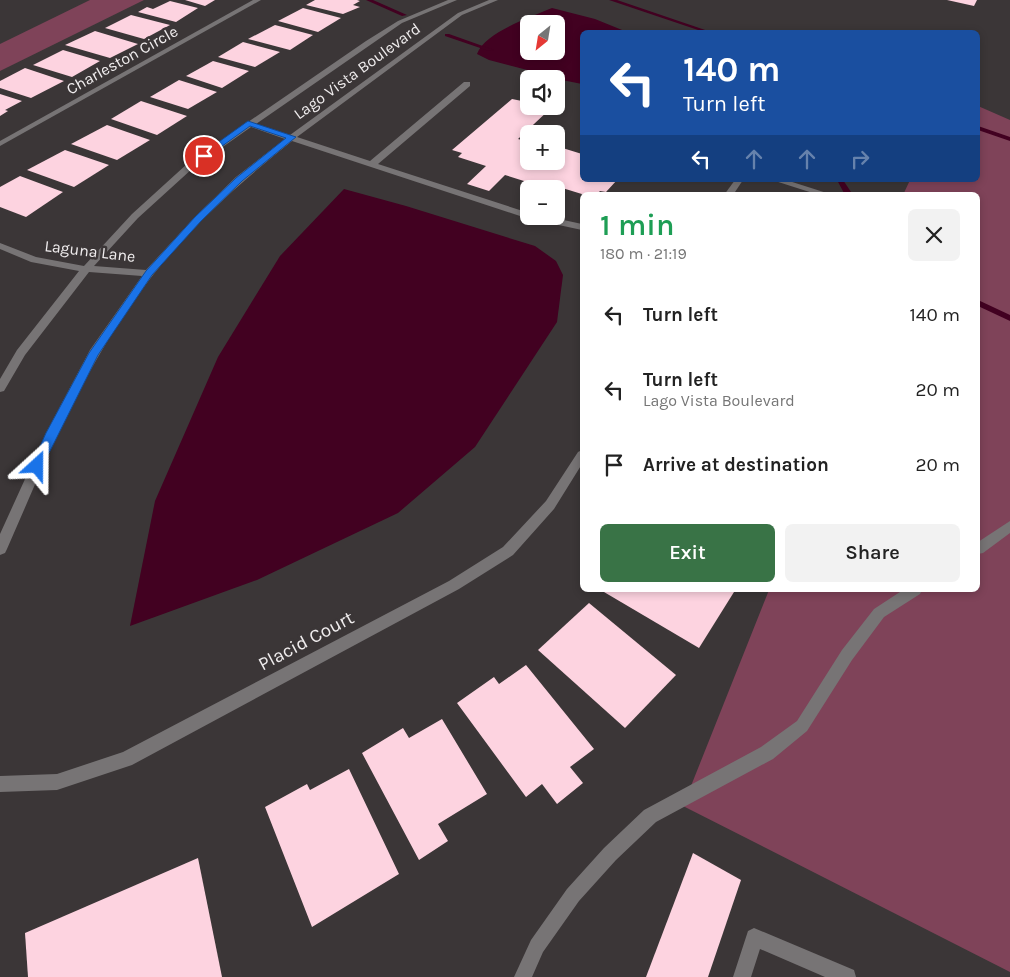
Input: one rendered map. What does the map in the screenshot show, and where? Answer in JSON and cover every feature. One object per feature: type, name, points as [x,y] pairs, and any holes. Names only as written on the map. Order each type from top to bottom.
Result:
[{"type":"street","name":"Charleston Circle","points":[[0,144],[258,0]]},
{"type":"street","points":[[428,0],[460,14]]},
{"type":"street","name":"Lago Vista Boulevard","points":[[0,388],[21,353],[86,269],[135,216],[190,166],[376,37],[400,22],[454,0]]},
{"type":"street","name":"Lago Vista Boulevard","points":[[0,549],[52,433],[94,353],[149,273],[198,219],[239,179],[292,137],[460,14],[495,0]]},
{"type":"street","points":[[372,164],[467,84]]},
{"type":"street","points":[[248,124],[520,213]]},
{"type":"street","points":[[783,182],[818,192]]},
{"type":"street","points":[[565,223],[580,227]]},
{"type":"street","name":"Laguna Lane","points":[[0,246],[34,260],[86,269],[149,273]]},
{"type":"street","name":"Placid Court","points":[[0,784],[57,782],[126,760],[454,585],[508,551],[550,505],[580,458]]},
{"type":"street","points":[[980,548],[1010,526]]},
{"type":"street","points":[[523,977],[537,946],[573,895],[610,854],[650,816],[767,753],[802,726],[847,655],[879,614],[912,592]]},
{"type":"street","points":[[742,977],[754,937],[847,977]]},
{"type":"shaded area","points":[[90,0],[144,0],[0,71],[0,44]]},
{"type":"shaded area","points":[[552,8],[595,19],[622,30],[580,30],[580,84],[565,81],[565,70],[527,70],[489,60],[477,54],[489,39],[520,21],[520,60],[565,60],[565,15],[535,15]]},
{"type":"shaded area","points":[[980,107],[1010,120],[1010,972],[683,806],[768,592],[980,592],[980,192],[904,192],[909,182],[980,182]]},
{"type":"shaded area","points":[[344,189],[535,246],[556,261],[563,275],[557,322],[475,447],[398,513],[257,580],[130,626],[155,501],[218,357],[280,256]]},
{"type":"building","points":[[185,0],[215,0],[205,6]]},
{"type":"building","points":[[315,0],[357,0],[360,1],[353,5],[360,7],[343,14],[306,5]]},
{"type":"building","points":[[947,0],[977,0],[974,6]]},
{"type":"building","points":[[170,1],[198,8],[176,22],[138,12],[147,7],[153,9]]},
{"type":"building","points":[[303,8],[341,18],[318,32],[278,21]]},
{"type":"building","points":[[131,15],[170,25],[144,39],[105,28]]},
{"type":"building","points":[[275,25],[313,35],[290,50],[248,39]]},
{"type":"building","points":[[95,31],[138,44],[110,58],[65,45]]},
{"type":"building","points":[[243,42],[280,52],[255,67],[218,57]]},
{"type":"building","points":[[63,50],[100,61],[72,77],[33,65]]},
{"type":"building","points":[[213,61],[249,71],[222,88],[186,76]]},
{"type":"building","points":[[25,68],[64,81],[31,98],[0,88],[0,81]]},
{"type":"building","points":[[179,80],[217,92],[188,109],[150,97]]},
{"type":"building","points":[[0,94],[22,101],[5,110],[8,111],[0,116]]},
{"type":"building","points":[[512,99],[520,101],[520,115],[544,115],[533,125],[520,125],[520,137],[518,139],[520,140],[520,170],[565,170],[565,149],[580,153],[580,182],[615,182],[606,192],[580,193],[565,189],[565,180],[521,180],[505,175],[489,191],[467,184],[486,166],[458,157],[462,153],[452,150]]},
{"type":"building","points":[[141,101],[187,116],[157,135],[111,119]]},
{"type":"building","points":[[107,125],[150,140],[117,160],[71,144]]},
{"type":"building","points":[[65,150],[109,165],[74,187],[27,170]]},
{"type":"building","points":[[20,176],[63,192],[26,217],[0,207],[0,187]]},
{"type":"building","points":[[604,592],[734,592],[699,648]]},
{"type":"building","points":[[589,603],[676,675],[625,728],[538,650]]},
{"type":"building","points":[[526,665],[594,749],[570,767],[583,783],[557,804],[542,784],[526,797],[457,703],[494,677],[499,684]]},
{"type":"building","points":[[442,719],[487,794],[438,824],[448,841],[419,860],[362,753],[403,728],[409,738]]},
{"type":"building","points":[[349,769],[399,874],[312,927],[265,807],[307,784],[310,790]]},
{"type":"building","points":[[693,853],[741,880],[708,977],[646,977]]},
{"type":"building","points":[[198,858],[222,977],[28,977],[25,933]]},
{"type":"waterway","points":[[369,0],[404,15]]},
{"type":"waterway","points":[[612,0],[702,30]]},
{"type":"waterway","points":[[447,35],[491,50]]},
{"type":"waterway","points":[[980,129],[1010,139]]},
{"type":"waterway","points":[[841,182],[847,192]]},
{"type":"waterway","points":[[980,304],[1010,318]]},
{"type":"route","points":[[37,466],[94,353],[149,273],[198,219],[239,179],[292,137],[248,124],[204,156]]}]
